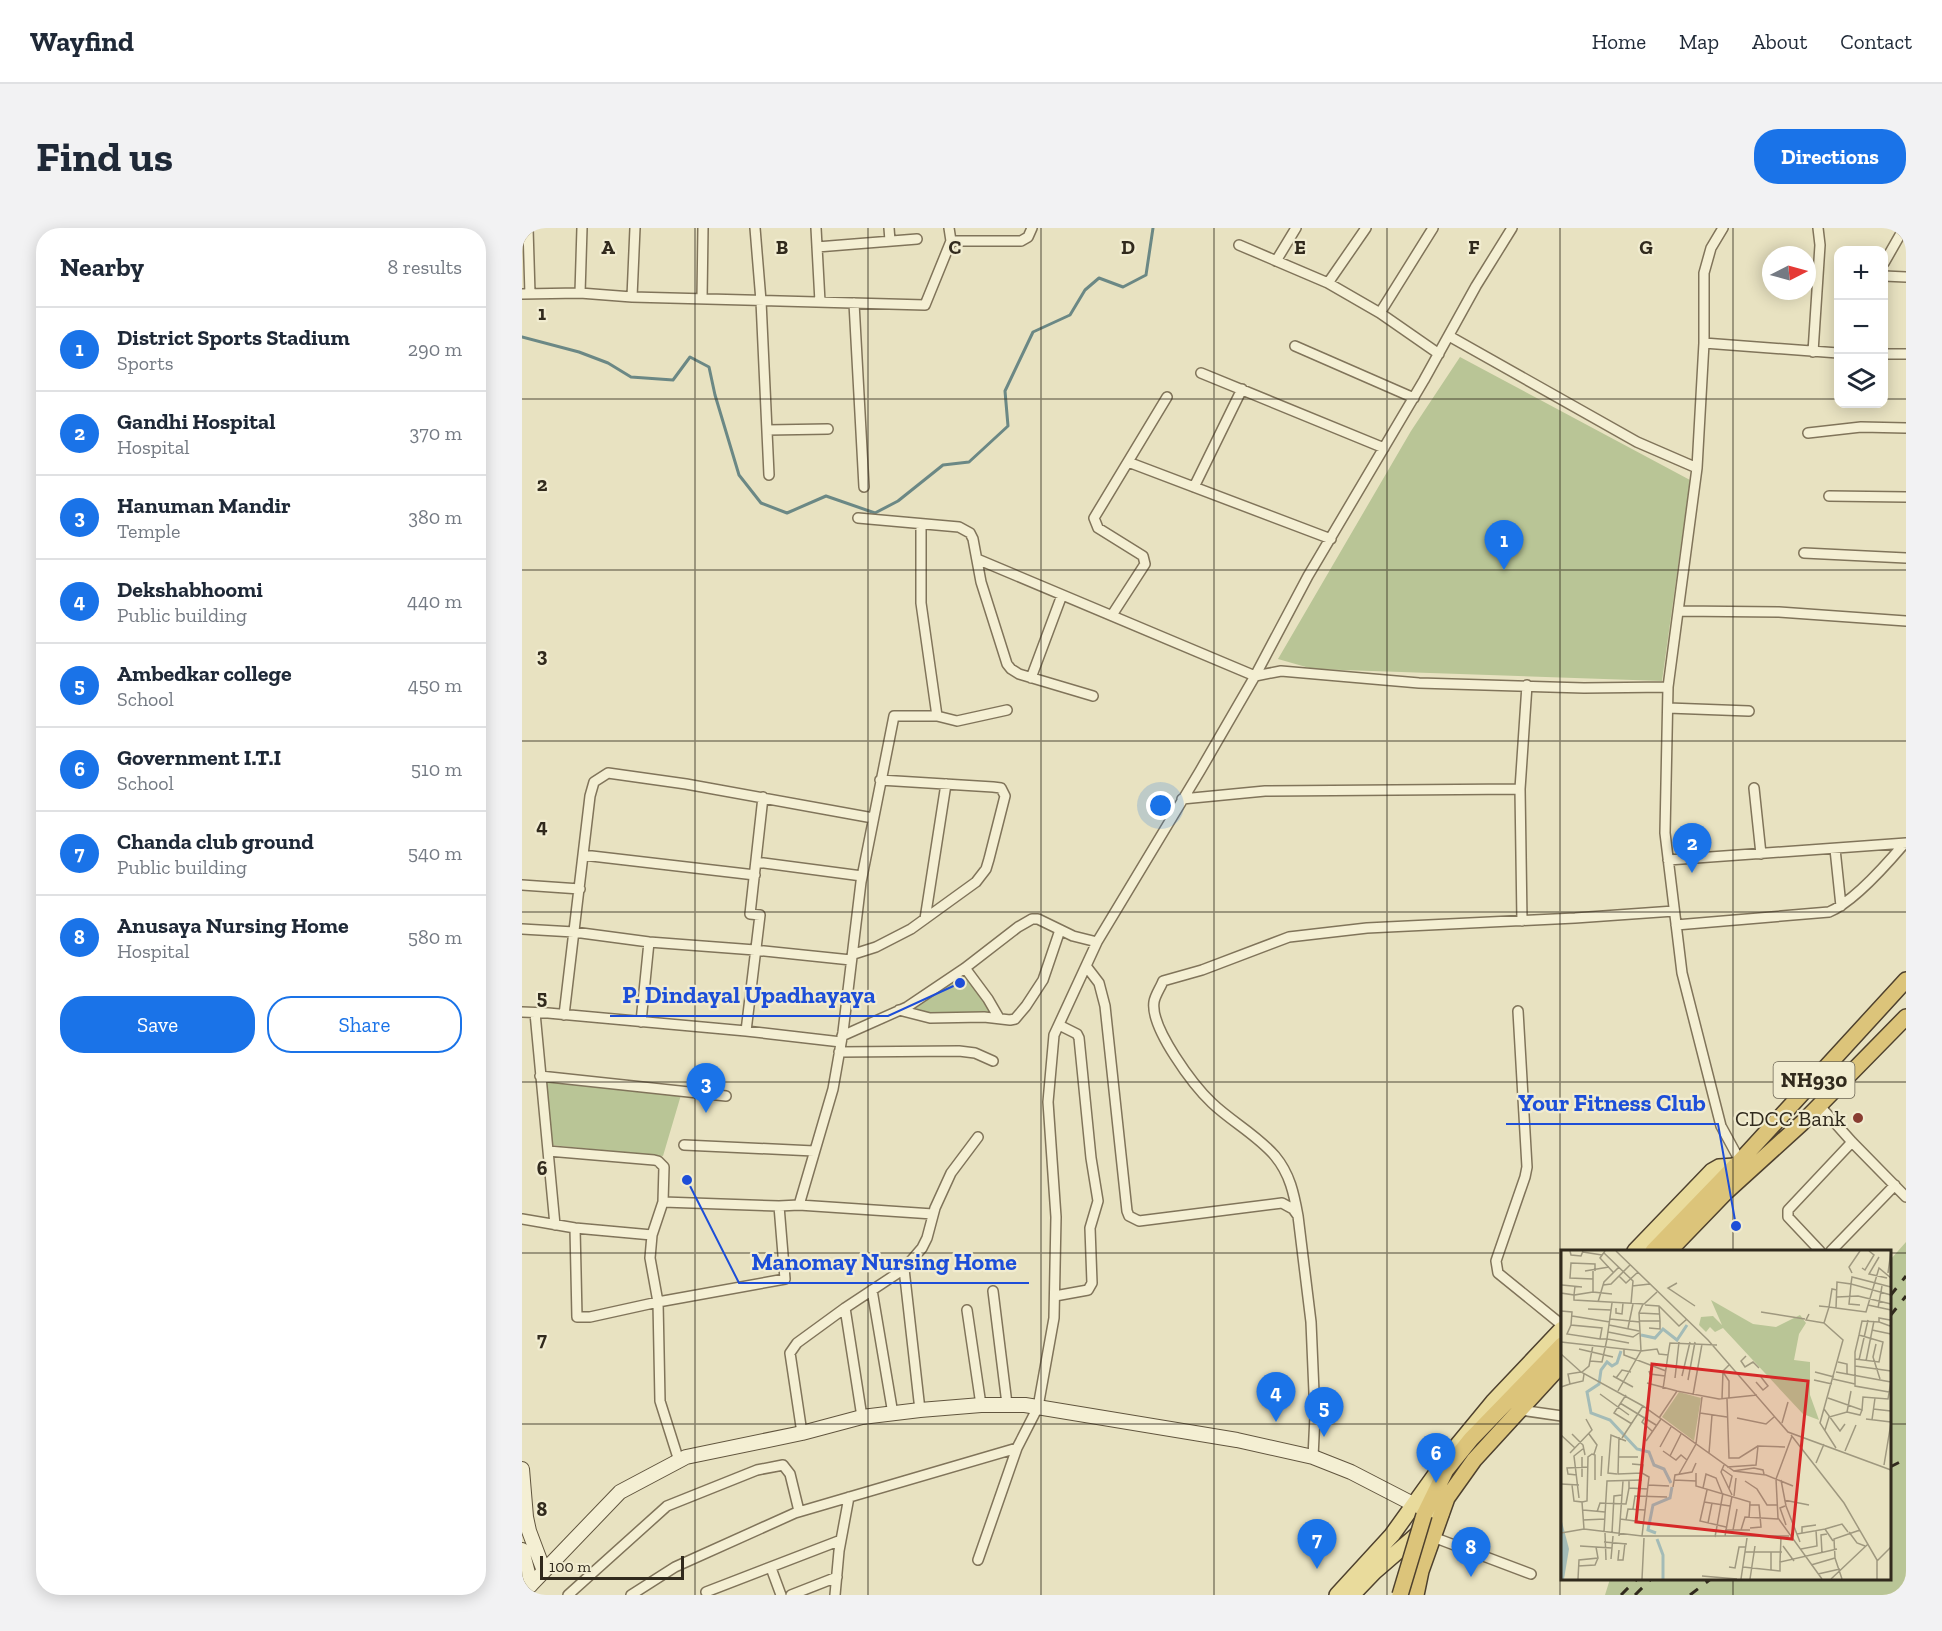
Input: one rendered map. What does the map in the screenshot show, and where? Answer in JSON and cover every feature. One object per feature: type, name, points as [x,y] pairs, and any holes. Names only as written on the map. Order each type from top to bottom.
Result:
[{"type":"highway","name":"NH930","points":[[1654,1250],[1906,980]]},
{"type":"highway","name":"NH930","points":[[1670,1250],[1725,1192],[1802,1123],[1906,1017]]},
{"type":"highway","points":[[1400,1595],[1424,1515],[1446,1470],[1471,1439],[1561,1347]]},
{"type":"highway","points":[[1416,1595],[1421,1571],[1447,1498],[1474,1460],[1561,1366]]},
{"type":"main road","points":[[1636,1250],[1712,1171],[1737,1163]]},
{"type":"main road","points":[[1337,1595],[1392,1535],[1451,1453],[1486,1410],[1561,1329]]},
{"type":"main road","points":[[526,1590],[620,1492],[686,1457],[802,1433],[862,1417],[920,1410],[1007,1404],[1038,1407],[1237,1440],[1313,1457],[1351,1472],[1413,1504]]},
{"type":"main road","points":[[522,1469],[523,1503],[529,1531],[544,1571]]},
{"type":"main road","points":[[1352,1595],[1374,1572],[1442,1514]]},
{"type":"main road","points":[[522,1550],[526,1590]]},
{"type":"street","points":[[522,228],[528,228],[526,294],[580,293],[632,297],[925,305],[951,241],[949,228]]},
{"type":"street","points":[[580,293],[582,228]]},
{"type":"street","points":[[632,297],[635,228]]},
{"type":"street","points":[[702,299],[703,228]]},
{"type":"street","points":[[755,228],[761,301],[769,475]]},
{"type":"street","points":[[816,228],[820,302]]},
{"type":"street","points":[[889,228],[891,241]]},
{"type":"street","points":[[951,241],[1021,241],[1028,237],[1032,228]]},
{"type":"street","points":[[1276,261],[1296,228]]},
{"type":"street","points":[[1328,283],[1366,228]]},
{"type":"street","points":[[1380,313],[1433,228]]},
{"type":"street","points":[[978,1560],[1017,1448],[1038,1407],[1054,1318],[1056,1217],[1048,1102],[1054,1035],[1096,942],[1255,676],[1476,286],[1512,228]]},
{"type":"street","points":[[1723,228],[1711,248],[1704,273],[1704,343],[1697,468],[1668,687],[1665,833],[1682,973],[1721,1126],[1737,1163]]},
{"type":"street","points":[[1813,352],[1820,245],[1818,228]]},
{"type":"street","points":[[1888,256],[1904,228]]},
{"type":"street","points":[[817,247],[917,239]]},
{"type":"street","points":[[1239,245],[1328,283],[1380,313],[1439,354]]},
{"type":"street","points":[[1888,276],[1906,277]]},
{"type":"street","points":[[854,303],[864,487]]},
{"type":"street","points":[[1449,336],[1637,442],[1697,468]]},
{"type":"street","points":[[1704,343],[1834,354]]},
{"type":"street","points":[[1295,346],[1414,398]]},
{"type":"street","points":[[1888,354],[1906,354]]},
{"type":"street","points":[[1201,373],[1384,448]]},
{"type":"street","points":[[1194,487],[1242,390]]},
{"type":"street","points":[[1112,615],[1146,561],[1143,556],[1098,528],[1095,524],[1096,515],[1167,397]]},
{"type":"street","points":[[1808,433],[1861,427],[1906,428]]},
{"type":"street","points":[[767,430],[828,429]]},
{"type":"street","points":[[1128,462],[1331,539]]},
{"type":"street","points":[[1829,496],[1906,498]]},
{"type":"street","points":[[858,518],[964,528],[973,539],[981,582],[1006,664],[1018,674],[1093,696]]},
{"type":"street","points":[[921,524],[921,603],[937,716]]},
{"type":"street","points":[[1804,553],[1906,558]]},
{"type":"street","points":[[977,559],[1255,676],[1281,671],[1419,683],[1668,687]]},
{"type":"street","points":[[1031,678],[1062,595]]},
{"type":"street","points":[[1678,611],[1779,612],[1906,621]]},
{"type":"street","points":[[1522,921],[1520,789],[1527,685]]},
{"type":"street","points":[[1668,708],[1749,711]]},
{"type":"street","points":[[799,1205],[833,1089],[862,876],[894,716],[937,716],[957,721],[1007,710]]},
{"type":"street","points":[[564,1015],[590,796],[594,782],[608,773],[873,818]]},
{"type":"street","points":[[522,929],[574,932],[649,942],[852,957],[893,939],[976,882],[986,869],[1004,801],[1004,792],[1001,788],[880,780]]},
{"type":"street","points":[[925,919],[945,784]]},
{"type":"street","points":[[1754,788],[1761,854]]},
{"type":"street","points":[[1182,798],[1265,791],[1520,789]]},
{"type":"street","points":[[746,1031],[760,915],[750,914],[763,798]]},
{"type":"street","points":[[1668,860],[1905,843]]},
{"type":"street","points":[[1676,925],[1822,913],[1841,906],[1905,843]]},
{"type":"street","points":[[1835,849],[1841,906]]},
{"type":"street","points":[[583,855],[755,875]]},
{"type":"street","points":[[756,862],[862,876]]},
{"type":"street","points":[[522,885],[580,889]]},
{"type":"street","points":[[1313,1457],[1315,1416],[1311,1322],[1292,1184],[1276,1157],[1246,1129],[1212,1103],[1177,1061],[1157,1023],[1154,1002],[1163,981],[1202,970],[1289,938],[1367,928],[1674,911]]},
{"type":"street","points":[[841,1043],[899,1010],[964,968],[1017,927],[1032,919],[1038,919],[1073,936],[1096,942]]},
{"type":"street","points":[[899,1010],[930,1018],[984,1017],[1010,1020],[1018,1017],[1036,993],[1048,967],[1060,930]]},
{"type":"street","points":[[641,1022],[649,942]]},
{"type":"street","points":[[1086,966],[1099,983],[1105,1006],[1129,1216],[1139,1221],[1282,1203],[1293,1209],[1298,1216]]},
{"type":"street","points":[[964,968],[988,999],[999,1018]]},
{"type":"street","points":[[1518,1011],[1527,1167],[1526,1178],[1498,1255],[1497,1268],[1498,1273],[1561,1325]]},
{"type":"street","points":[[522,1012],[746,1031],[841,1043],[959,1051],[975,1053],[993,1061]]},
{"type":"street","points":[[535,1013],[555,1225]]},
{"type":"street","points":[[1054,1296],[1091,1288],[1090,1228],[1098,1201],[1091,1158],[1079,1038],[1077,1034],[1059,1025]]},
{"type":"street","points":[[540,1076],[726,1096]]},
{"type":"street","points":[[1819,1105],[1906,1197]]},
{"type":"street","points":[[802,1433],[789,1353],[797,1343],[904,1269],[922,1248],[927,1238],[933,1214],[951,1173],[978,1137]]},
{"type":"street","points":[[1819,1250],[1788,1217],[1788,1210],[1852,1142]]},
{"type":"street","points":[[684,1145],[814,1151]]},
{"type":"street","points":[[548,1151],[658,1161],[664,1167],[663,1202],[652,1235],[650,1258],[658,1302],[660,1401],[679,1461]]},
{"type":"street","points":[[1833,1250],[1895,1185]]},
{"type":"street","points":[[663,1202],[799,1205],[933,1214]]},
{"type":"street","points":[[575,1228],[577,1317],[590,1317],[785,1279],[778,1206]]},
{"type":"street","points":[[522,1219],[575,1228],[652,1235]]},
{"type":"street","points":[[904,1269],[920,1410]]},
{"type":"street","points":[[872,1290],[893,1414]]},
{"type":"street","points":[[993,1291],[1007,1404]]},
{"type":"street","points":[[845,1308],[862,1417]]},
{"type":"street","points":[[967,1310],[981,1405]]},
{"type":"street","points":[[1520,1410],[1561,1416]]},
{"type":"street","points":[[631,1595],[675,1568],[799,1511],[1017,1448]]},
{"type":"street","points":[[568,1595],[666,1506],[757,1470],[783,1466],[787,1468],[799,1511]]},
{"type":"street","points":[[835,1595],[841,1540],[849,1497]]},
{"type":"street","points":[[1433,1537],[1531,1574]]},
{"type":"street","points":[[706,1592],[841,1540]]},
{"type":"street","points":[[771,1568],[781,1595]]},
{"type":"street","points":[[791,1595],[837,1577]]},
{"type":"green space","points":[[1460,357],[1690,480],[1662,681],[1313,669],[1278,659],[1411,431]]},
{"type":"green space","points":[[964,972],[993,1014],[928,1015],[907,1010]]},
{"type":"green space","points":[[544,1079],[681,1095],[663,1156],[551,1145]]},
{"type":"green space","points":[[1906,1242],[1906,1595],[1605,1595],[1610,1580],[1891,1580],[1891,1259]]},
{"type":"waterway","points":[[522,337],[579,352],[608,363],[631,377],[673,380],[690,357],[709,367],[739,475],[761,503],[787,513],[826,496],[875,513],[898,501],[943,465],[969,462],[1008,426],[1005,391],[1033,332],[1070,315],[1085,290],[1099,278],[1123,287],[1146,275],[1153,228]]},
{"type":"railway","points":[[1891,1295],[1906,1276]]},
{"type":"railway","points":[[1891,1315],[1906,1296]]},
{"type":"railway","points":[[1891,1466],[1906,1459]]},
{"type":"railway","points":[[1621,1595],[1636,1580]]},
{"type":"railway","points":[[1635,1595],[1650,1580]]},
{"type":"railway","points":[[1690,1595],[1709,1580]]},
{"type":"place","name":"District Sports Stadium","points":[[1504,570]]},
{"type":"place","name":"Gandhi Hospital","points":[[1692,873]]},
{"type":"place","name":"P. Dindayal Upadhayaya","points":[[960,983]]},
{"type":"place","name":"Hanuman Mandir","points":[[706,1113]]},
{"type":"place","name":"CDCC Bank","points":[[1858,1118]]},
{"type":"place","name":"Manomay Nursing Home","points":[[687,1180]]},
{"type":"place","name":"Your Fitness Club","points":[[1736,1226]]},
{"type":"place","name":"Dekshabhoomi","points":[[1276,1422]]},
{"type":"place","name":"Ambedkar college","points":[[1324,1437]]},
{"type":"place","name":"Government I.T.I","points":[[1436,1483]]},
{"type":"place","name":"Chanda club ground","points":[[1317,1569]]},
{"type":"place","name":"Anusaya Nursing Home","points":[[1471,1577]]}]
